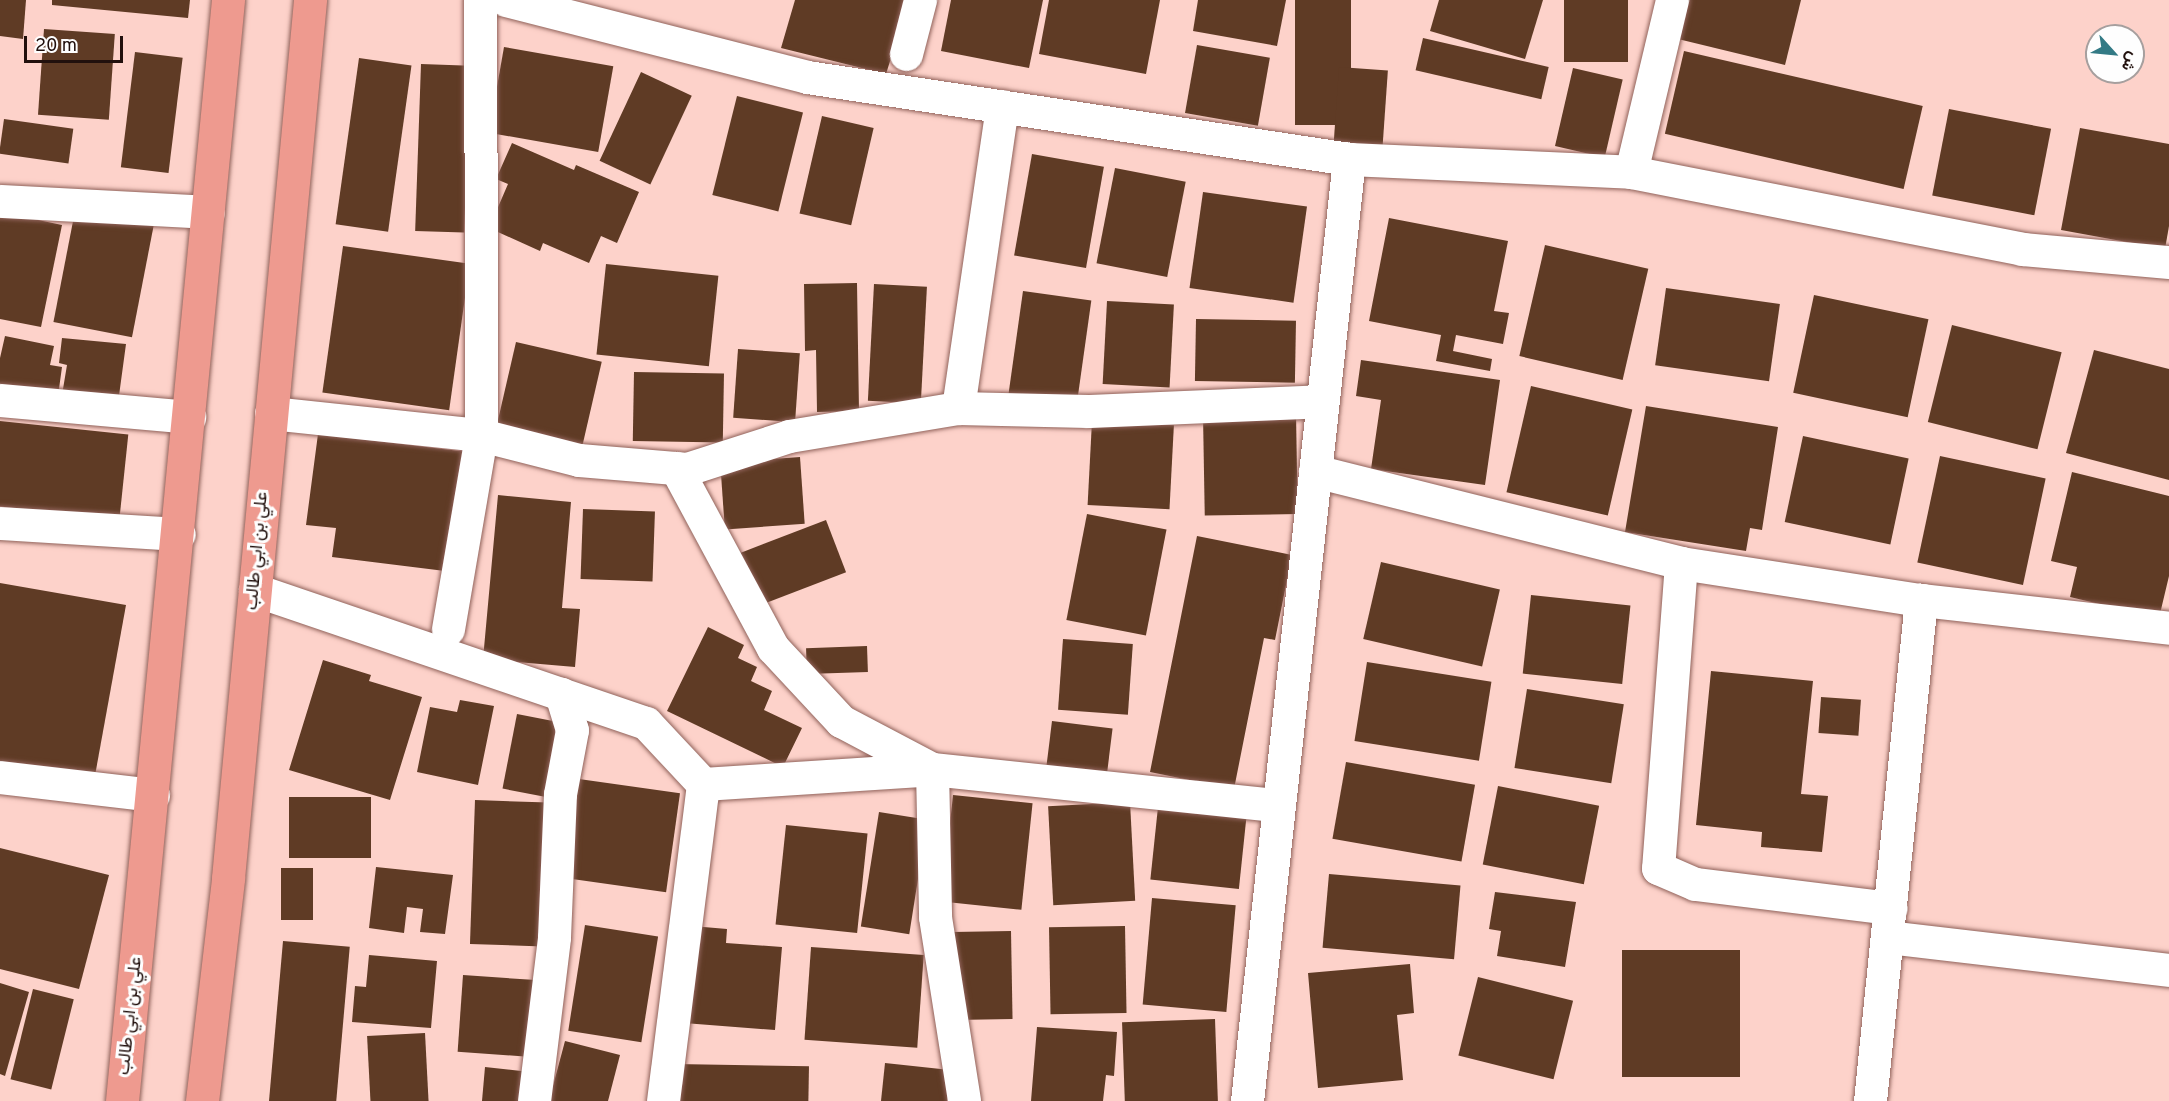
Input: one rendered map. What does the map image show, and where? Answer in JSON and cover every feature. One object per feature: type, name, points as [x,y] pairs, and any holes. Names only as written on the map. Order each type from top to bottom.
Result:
[{"type":"main road","name":"علي بن ابي طالب","points":[[123,1101],[179,534],[228,0]]},
{"type":"main road","name":"علي بن ابي طالب","points":[[202,1101],[255,590],[310,0]]},
{"type":"street","points":[[448,628],[481,435],[480,0]]},
{"type":"street","points":[[506,0],[807,77],[1349,159],[1631,172],[2022,249],[2169,262]]},
{"type":"street","points":[[906,54],[920,0]]},
{"type":"street","points":[[1631,172],[1672,0]]},
{"type":"street","points":[[957,408],[1002,106]]},
{"type":"street","points":[[1246,1101],[1349,159]]},
{"type":"street","points":[[0,201],[208,212]]},
{"type":"street","points":[[0,400],[189,417]]},
{"type":"street","points":[[271,413],[481,435],[579,460],[687,469],[789,436],[957,408],[1088,411],[1322,401]]},
{"type":"street","points":[[676,468],[773,648],[841,721],[932,769]]},
{"type":"street","points":[[1315,471],[1681,563],[1921,600],[2169,628]]},
{"type":"street","points":[[0,523],[179,534]]},
{"type":"street","points":[[1681,563],[1658,868],[1695,884],[1890,922],[2169,970]]},
{"type":"street","points":[[255,590],[646,723],[703,784]]},
{"type":"street","points":[[1870,1101],[1921,600]]},
{"type":"street","points":[[534,1101],[554,937],[560,794],[572,730],[561,694]]},
{"type":"street","points":[[703,784],[932,769],[1277,805]]},
{"type":"street","points":[[932,769],[935,917],[964,1101]]},
{"type":"street","points":[[0,777],[153,795]]},
{"type":"street","points":[[663,1101],[703,784]]},
{"type":"building","points":[[0,0],[26,0],[23,39],[0,36]]},
{"type":"building","points":[[52,0],[190,0],[188,18],[52,5]]},
{"type":"building","points":[[795,0],[909,0],[886,74],[781,48]]},
{"type":"building","points":[[951,0],[1043,0],[1029,68],[941,51]]},
{"type":"building","points":[[1049,0],[1160,0],[1146,74],[1039,54]]},
{"type":"building","points":[[1198,0],[1286,0],[1277,46],[1193,31]]},
{"type":"building","points":[[1295,0],[1351,0],[1351,125],[1295,125]]},
{"type":"building","points":[[1439,0],[1543,0],[1525,59],[1430,31]]},
{"type":"building","points":[[1564,0],[1628,0],[1628,62],[1564,62]]},
{"type":"building","points":[[1687,0],[1801,0],[1785,65],[1678,39]]},
{"type":"building","points":[[44,29],[115,34],[109,120],[38,115]]},
{"type":"building","points":[[1423,38],[1549,67],[1541,99],[1416,70]]},
{"type":"building","points":[[1197,45],[1270,58],[1258,126],[1185,113]]},
{"type":"building","points":[[504,47],[613,66],[598,152],[489,133]]},
{"type":"building","points":[[1684,51],[1923,106],[1904,189],[1665,134]]},
{"type":"building","points":[[135,52],[183,58],[169,173],[121,167]]},
{"type":"building","points":[[359,58],[411,65],[388,232],[336,224]]},
{"type":"building","points":[[421,64],[470,66],[464,233],[415,231]]},
{"type":"building","points":[[1339,67],[1388,70],[1383,147],[1334,144]]},
{"type":"building","points":[[1573,68],[1623,79],[1605,157],[1555,146]]},
{"type":"building","points":[[641,72],[692,96],[650,184],[600,161]]},
{"type":"building","points":[[737,96],[803,112],[778,211],[712,195]]},
{"type":"building","points":[[1949,109],[2051,129],[2034,215],[1932,195]]},
{"type":"building","points":[[822,116],[874,128],[851,225],[800,213]]},
{"type":"building","points":[[4,119],[73,129],[68,163],[0,154]]},
{"type":"building","points":[[2080,128],[2169,144],[2169,226],[2165,249],[2061,230]]},
{"type":"building","points":[[512,143],[574,170],[576,165],[639,192],[617,243],[601,236],[589,263],[543,243],[540,251],[489,228],[508,184],[496,179]]},
{"type":"building","points":[[1032,154],[1104,167],[1086,268],[1014,255]]},
{"type":"building","points":[[1115,168],[1186,182],[1167,277],[1096,263]]},
{"type":"building","points":[[1203,192],[1307,207],[1293,303],[1190,288]]},
{"type":"building","points":[[75,211],[154,226],[132,337],[53,322]]},
{"type":"building","points":[[0,212],[62,225],[41,327],[0,319]]},
{"type":"building","points":[[1389,218],[1508,241],[1494,311],[1509,313],[1503,344],[1456,335],[1453,351],[1492,359],[1490,371],[1436,361],[1441,335],[1369,321]]},
{"type":"building","points":[[1545,245],[1648,269],[1623,380],[1519,356]]},
{"type":"building","points":[[343,246],[470,264],[449,410],[322,393]]},
{"type":"building","points":[[606,264],[718,276],[709,366],[596,355]]},
{"type":"building","points":[[857,283],[859,411],[817,412],[816,350],[805,351],[804,284]]},
{"type":"building","points":[[874,284],[927,287],[921,404],[868,401]]},
{"type":"building","points":[[1666,288],[1780,304],[1769,381],[1655,365]]},
{"type":"building","points":[[1023,291],[1091,301],[1077,403],[1009,393]]},
{"type":"building","points":[[1814,295],[1928,319],[1908,417],[1793,393]]},
{"type":"building","points":[[1107,301],[1174,305],[1170,387],[1103,384]]},
{"type":"building","points":[[1196,319],[1296,321],[1295,383],[1195,381]]},
{"type":"building","points":[[1952,325],[2062,352],[2037,449],[1928,422]]},
{"type":"building","points":[[5,336],[54,346],[50,365],[62,367],[58,396],[0,388],[0,358]]},
{"type":"building","points":[[62,338],[126,344],[118,403],[62,395],[67,365],[59,363]]},
{"type":"building","points":[[516,342],[602,362],[581,450],[496,431]]},
{"type":"building","points":[[738,349],[800,353],[795,422],[733,418]]},
{"type":"building","points":[[2094,350],[2169,369],[2169,480],[2066,453]]},
{"type":"building","points":[[1361,360],[1500,380],[1485,485],[1371,469],[1381,400],[1356,396]]},
{"type":"building","points":[[634,372],[724,374],[723,443],[633,441]]},
{"type":"building","points":[[1531,386],[1632,409],[1608,516],[1506,492]]},
{"type":"building","points":[[1646,406],[1778,427],[1762,530],[1750,528],[1746,551],[1625,532]]},
{"type":"building","points":[[1296,414],[1298,514],[1205,516],[1203,416]]},
{"type":"building","points":[[0,421],[128,434],[119,519],[0,506]]},
{"type":"building","points":[[1092,421],[1174,425],[1169,509],[1088,505]]},
{"type":"building","points":[[318,434],[468,452],[453,572],[332,557],[336,528],[306,525]]},
{"type":"building","points":[[1803,436],[1909,458],[1890,545],[1785,522]]},
{"type":"building","points":[[1940,456],[2046,478],[2023,585],[1917,563]]},
{"type":"building","points":[[800,457],[805,524],[725,529],[720,463]]},
{"type":"building","points":[[2072,472],[2169,496],[2169,576],[2159,618],[2070,597],[2077,567],[2051,561]]},
{"type":"building","points":[[498,495],[571,502],[562,608],[580,609],[575,667],[483,659]]},
{"type":"building","points":[[583,509],[655,512],[653,581],[581,579]]},
{"type":"building","points":[[1087,514],[1167,529],[1146,635],[1066,620]]},
{"type":"building","points":[[826,520],[846,572],[756,607],[736,554]]},
{"type":"building","points":[[1197,536],[1292,555],[1275,640],[1264,638],[1234,789],[1150,772]]},
{"type":"building","points":[[1381,562],[1500,589],[1482,666],[1363,639]]},
{"type":"building","points":[[0,583],[126,605],[94,781],[0,764]]},
{"type":"building","points":[[1531,595],[1630,605],[1622,684],[1523,674]]},
{"type":"building","points":[[708,627],[744,645],[738,658],[757,667],[751,681],[772,691],[764,710],[802,728],[783,767],[667,711]]},
{"type":"building","points":[[1063,639],[1133,644],[1128,715],[1058,710]]},
{"type":"building","points":[[867,646],[868,672],[807,674],[806,648]]},
{"type":"building","points":[[323,660],[371,675],[369,681],[422,697],[390,800],[289,770]]},
{"type":"building","points":[[1367,662],[1491,682],[1479,761],[1354,741]]},
{"type":"building","points":[[1711,671],[1813,681],[1801,794],[1828,796],[1822,852],[1761,847],[1762,832],[1696,825]]},
{"type":"building","points":[[1527,689],[1624,704],[1611,783],[1514,768]]},
{"type":"building","points":[[1821,697],[1861,700],[1858,736],[1818,733]]},
{"type":"building","points":[[460,700],[494,706],[478,785],[417,772],[430,707],[457,712]]},
{"type":"building","points":[[517,714],[563,723],[549,798],[502,789]]},
{"type":"building","points":[[1052,721],[1113,728],[1106,780],[1046,773]]},
{"type":"building","points":[[1346,762],[1475,785],[1461,862],[1332,839]]},
{"type":"building","points":[[579,779],[680,793],[666,892],[565,878]]},
{"type":"building","points":[[1498,786],[1599,806],[1584,884],[1483,865]]},
{"type":"building","points":[[953,795],[1033,803],[1021,910],[942,901]]},
{"type":"building","points":[[289,797],[371,797],[371,858],[289,858]]},
{"type":"building","points":[[475,800],[548,803],[543,946],[470,944]]},
{"type":"building","points":[[1130,802],[1135,901],[1053,905],[1048,806]]},
{"type":"building","points":[[1158,807],[1247,816],[1239,889],[1150,880]]},
{"type":"building","points":[[879,812],[927,820],[909,934],[861,927]]},
{"type":"building","points":[[786,825],[868,834],[857,933],[776,924]]},
{"type":"building","points":[[0,848],[109,875],[79,989],[0,969]]},
{"type":"building","points":[[376,867],[453,875],[445,934],[420,932],[423,909],[407,907],[404,933],[369,928]]},
{"type":"building","points":[[281,868],[313,868],[313,920],[281,920]]},
{"type":"building","points":[[1329,874],[1460,886],[1454,959],[1323,948]]},
{"type":"building","points":[[1495,892],[1576,902],[1565,967],[1497,956],[1501,931],[1489,929]]},
{"type":"building","points":[[1152,898],[1236,905],[1226,1012],[1143,1005]]},
{"type":"building","points":[[585,925],[658,937],[641,1042],[568,1031]]},
{"type":"building","points":[[692,926],[727,929],[726,943],[782,947],[775,1030],[684,1023]]},
{"type":"building","points":[[1125,926],[1127,1013],[1051,1014],[1049,927]]},
{"type":"building","points":[[1011,931],[1013,1019],[955,1020],[953,932]]},
{"type":"building","points":[[283,941],[350,947],[336,1101],[269,1101]]},
{"type":"building","points":[[811,947],[924,955],[917,1048],[805,1040]]},
{"type":"building","points":[[1622,950],[1740,950],[1740,1077],[1622,1077]]},
{"type":"building","points":[[369,955],[437,961],[431,1028],[352,1022],[355,986],[366,987]]},
{"type":"building","points":[[1410,964],[1414,1013],[1397,1015],[1403,1080],[1318,1088],[1308,973]]},
{"type":"building","points":[[463,975],[540,980],[534,1057],[458,1052]]},
{"type":"building","points":[[1478,977],[1573,1001],[1553,1079],[1458,1056]]},
{"type":"building","points":[[0,983],[29,992],[5,1076],[0,1074]]},
{"type":"building","points":[[33,989],[74,999],[51,1089],[11,1079]]},
{"type":"building","points":[[1215,1019],[1218,1101],[1125,1101],[1122,1022]]},
{"type":"building","points":[[1037,1027],[1117,1032],[1114,1076],[1106,1075],[1103,1101],[1031,1101]]},
{"type":"building","points":[[425,1033],[429,1101],[370,1101],[367,1036]]},
{"type":"building","points":[[565,1041],[620,1055],[608,1101],[549,1101]]},
{"type":"building","points":[[885,1063],[950,1070],[947,1101],[881,1101]]},
{"type":"building","points":[[675,1064],[809,1066],[808,1101],[674,1101]]},
{"type":"building","points":[[485,1067],[530,1072],[527,1101],[482,1101]]}]
